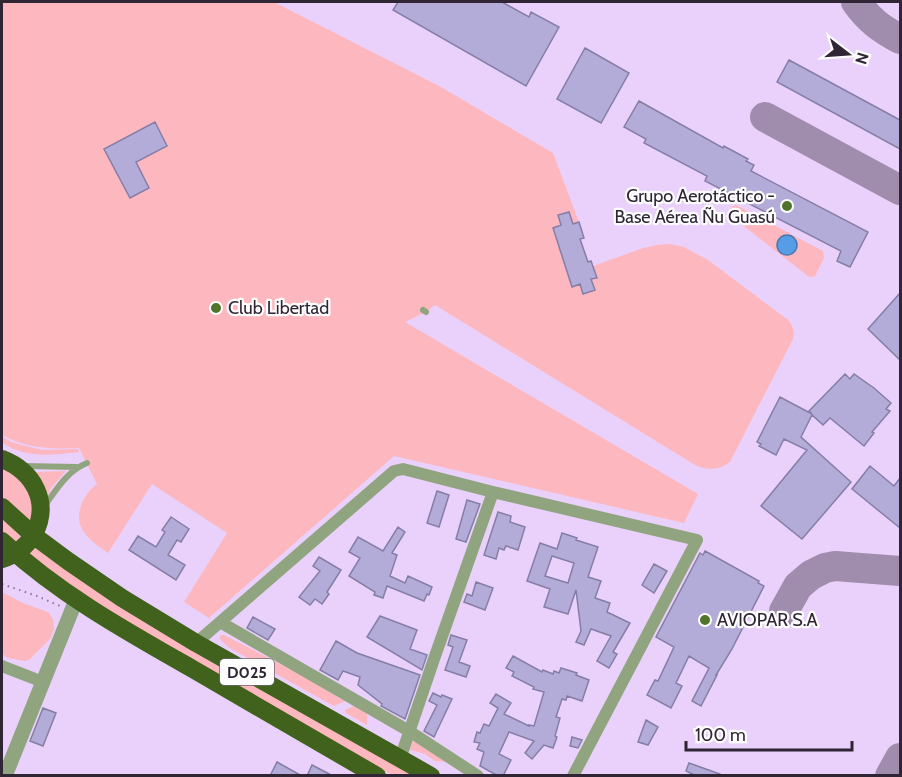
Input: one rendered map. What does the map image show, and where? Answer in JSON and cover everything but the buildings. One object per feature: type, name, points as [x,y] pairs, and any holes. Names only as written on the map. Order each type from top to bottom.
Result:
[{"type":"highway","points":[[6,461],[30,478],[35,486],[39,495],[41,512],[53,539],[68,561]]},
{"type":"highway","name":"D025","points":[[2,507],[68,561],[122,598],[196,643],[431,776]]},
{"type":"highway","points":[[8,556],[28,543],[38,526],[41,512]]},
{"type":"highway","name":"D025","points":[[2,541],[8,556],[55,585],[74,605],[118,627],[366,773]]},
{"type":"highway","points":[[2,566],[55,585]]},
{"type":"street","points":[[196,643],[394,471],[403,469],[697,540],[573,776]]},
{"type":"street","points":[[400,759],[493,492]]},
{"type":"street","points":[[5,776],[74,605]]},
{"type":"street","points":[[220,622],[409,731],[478,776]]},
{"type":"street","points":[[2,666],[43,682]]},
{"type":"lane","points":[[6,461],[52,467],[77,467],[87,463]]},
{"type":"lane","points":[[41,512],[56,489],[77,467]]},
{"type":"path","points":[[2,584],[74,605]]},
{"type":"shaded area","name":"Club Libertad","points":[[2,2],[274,2],[441,87],[553,153],[579,222],[573,224],[569,212],[559,215],[561,225],[553,228],[572,287],[580,284],[583,294],[594,289],[591,279],[596,277],[593,266],[643,248],[670,244],[684,247],[708,260],[788,320],[791,325],[794,331],[793,339],[730,462],[713,469],[695,465],[435,305],[405,322],[698,494],[684,523],[394,456],[209,618],[184,602],[227,533],[152,484],[108,553],[84,533],[79,520],[82,503],[88,492],[97,484],[79,448],[39,447],[2,435]]},
{"type":"shaded area","points":[[736,205],[823,251],[824,258],[815,276],[808,276],[732,217],[729,212]]},
{"type":"shaded area","points":[[2,436],[11,442],[42,450],[78,449],[79,452],[49,455],[29,453],[2,442]]},
{"type":"shaded area","points":[[2,465],[23,477],[34,505],[31,523],[2,496]]},
{"type":"shaded area","points":[[66,471],[51,488],[46,501],[33,472]]},
{"type":"shaded area","points":[[2,513],[26,537],[17,545],[2,531]]},
{"type":"shaded area","points":[[32,545],[419,775],[392,775],[116,617],[31,556],[27,550]]},
{"type":"shaded area","points":[[2,592],[48,612],[53,619],[54,628],[51,638],[29,660],[8,658],[2,654]]},
{"type":"shaded area","points":[[221,635],[298,673],[345,701],[332,705],[228,647],[219,638]]},
{"type":"shaded area","points":[[354,706],[367,713],[367,725],[346,713],[345,710]]},
{"type":"shaded area","points":[[412,742],[450,762],[435,761],[425,754],[411,750]]},
{"type":"water","points":[[783,235],[791,235],[797,241],[797,249],[791,255],[783,255],[777,249],[777,241]]},
{"type":"taxiway","points":[[856,2],[876,24],[900,39]]},
{"type":"taxiway","points":[[765,117],[900,190]]},
{"type":"taxiway","points":[[784,611],[798,586],[811,575],[825,568],[835,566],[900,571]]},
{"type":"taxiway","points":[[890,776],[900,758]]},
{"type":"place","name":"Grupo Aerotáctico - Base Aérea Ñu Guasú","points":[[787,206]]},
{"type":"place","name":"Club Libertad","points":[[216,308]]},
{"type":"place","name":"AVIOPAR S.A","points":[[705,620]]}]
